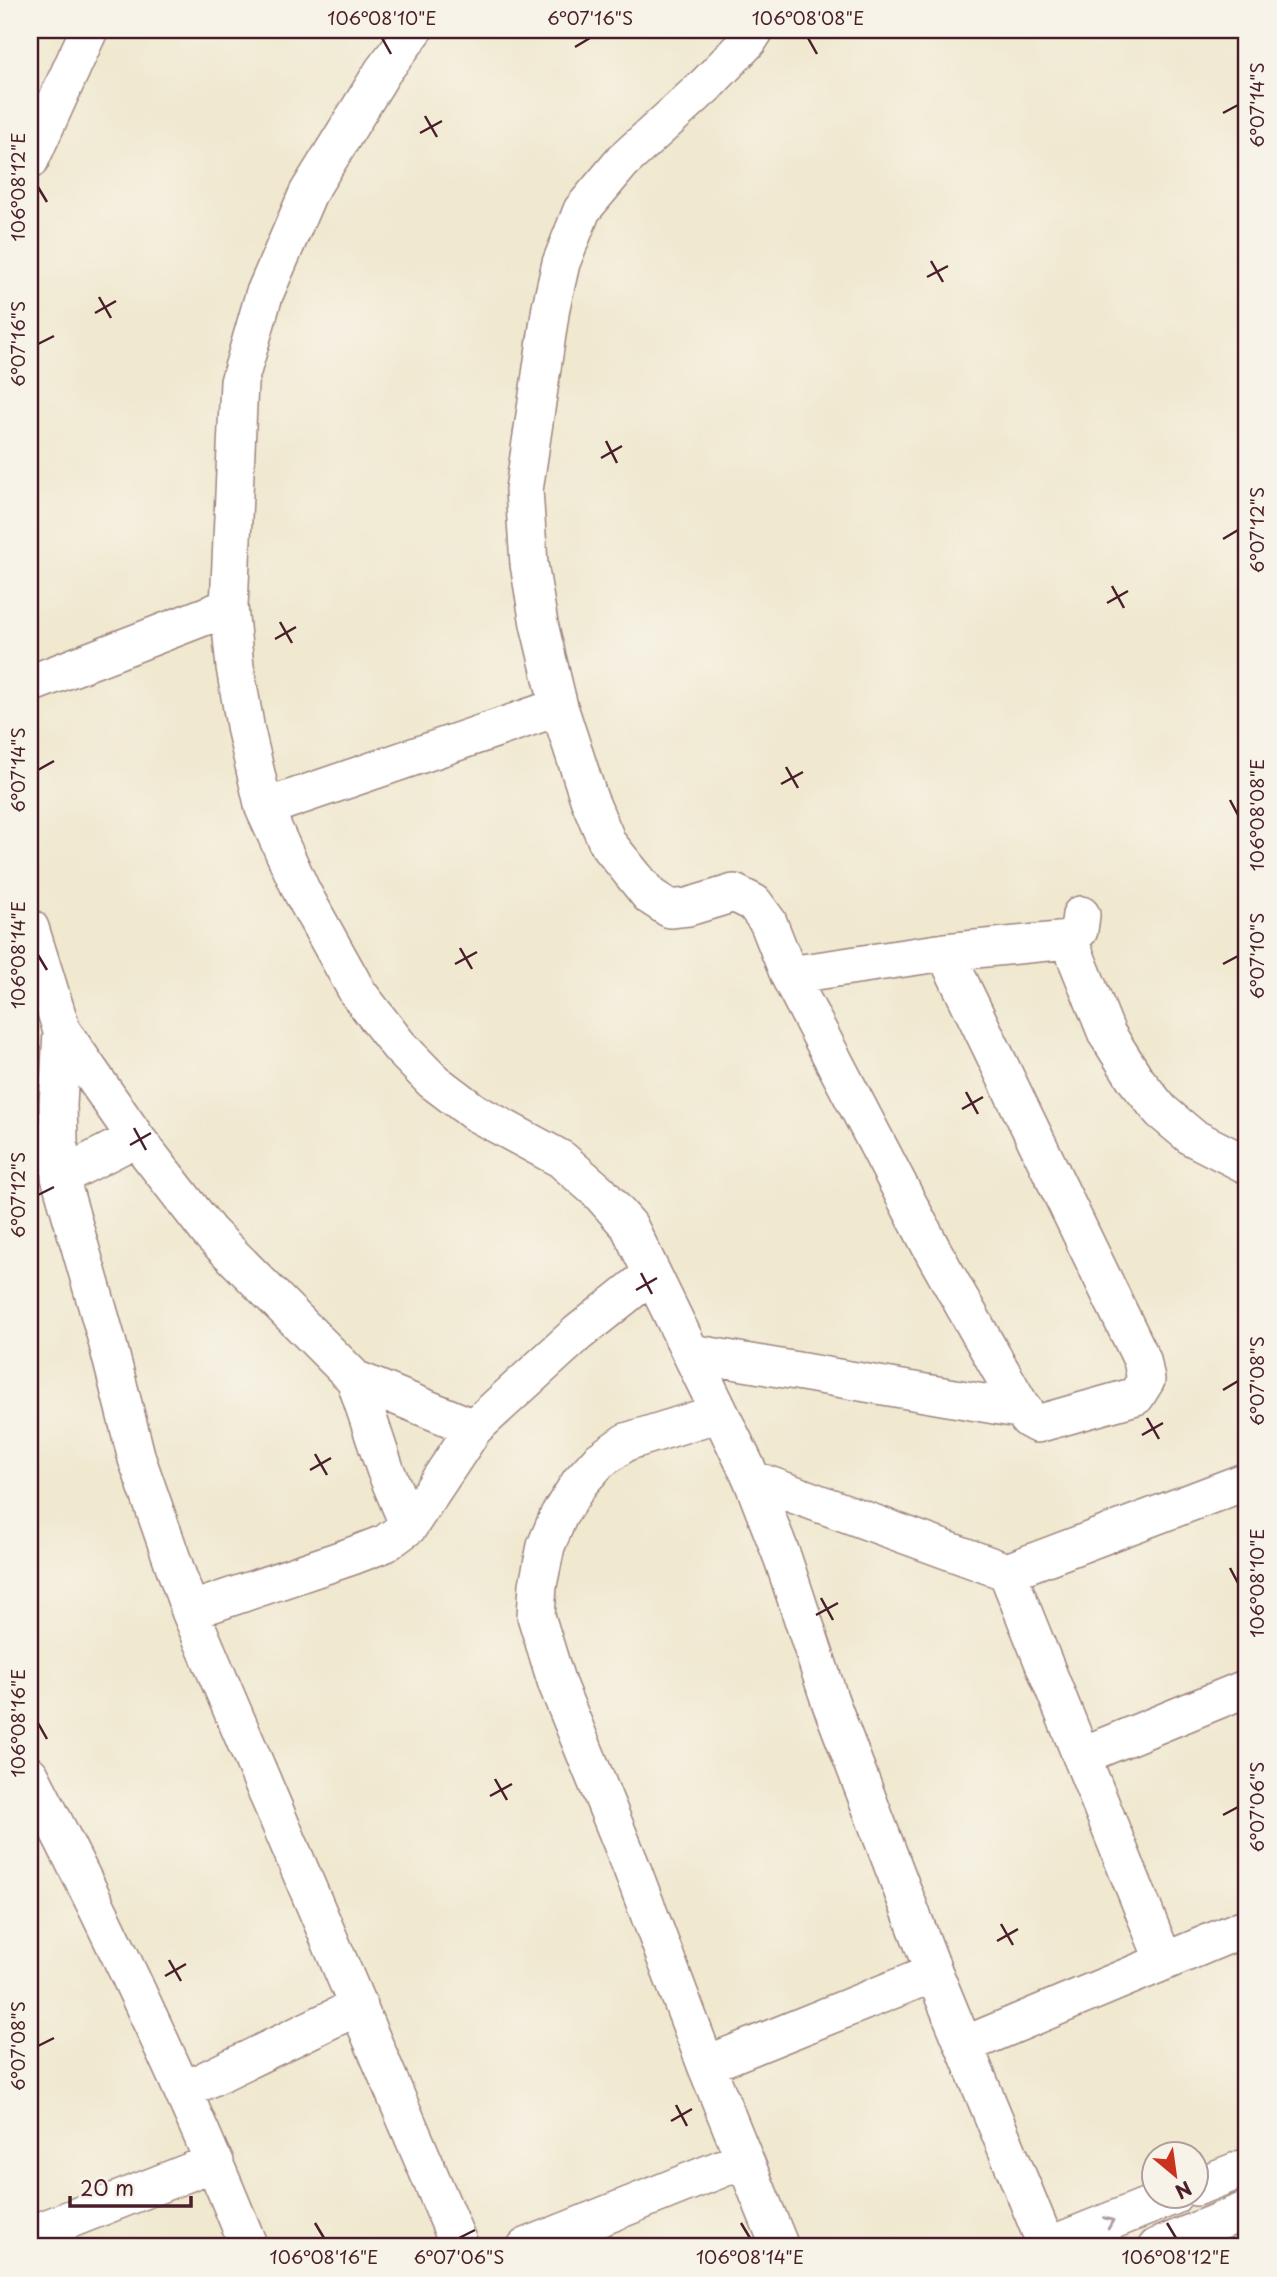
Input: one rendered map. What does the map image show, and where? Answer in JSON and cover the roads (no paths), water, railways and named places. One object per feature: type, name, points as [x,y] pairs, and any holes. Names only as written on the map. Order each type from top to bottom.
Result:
[{"type":"street","points":[[30,160],[89,30]]},
{"type":"street","points":[[414,30],[383,71],[308,193],[264,295],[239,382],[229,607],[243,718],[264,808],[302,892],[358,993],[399,1046],[433,1081],[474,1112],[561,1159],[599,1192],[629,1226],[752,1479],[783,1559],[830,1702],[934,1973],[1047,2247],[1140,2209]]},
{"type":"street","points":[[755,30],[706,85],[623,161],[582,210],[561,263],[551,307],[524,490],[529,564],[559,707],[589,799],[608,844],[650,896],[670,909],[688,907],[734,893],[754,903],[768,922],[789,975],[933,1251],[1028,1419],[1037,1424],[1136,1396],[1146,1380],[1142,1360],[945,952]]},
{"type":"street","points":[[30,684],[229,607]]},
{"type":"street","points":[[264,808],[559,707]]},
{"type":"street","points":[[789,975],[945,952],[1075,927],[1107,1034],[1136,1080],[1161,1111],[1192,1136],[1247,1165]]},
{"type":"street","points":[[33,949],[62,1031],[136,1138],[209,1232],[355,1379],[474,1428]]},
{"type":"street","points":[[62,1031],[58,1105],[60,1177],[106,1337],[137,1459],[190,1611],[460,2247]]},
{"type":"street","points":[[60,1177],[136,1138]]},
{"type":"street","points":[[190,1611],[386,1543],[409,1526],[474,1428],[578,1333],[652,1274]]},
{"type":"street","points":[[692,1353],[1024,1410]]},
{"type":"street","points":[[355,1379],[385,1469],[409,1526]]},
{"type":"street","points":[[719,1413],[626,1442],[599,1461],[580,1482],[559,1516],[547,1546],[538,1585],[536,1616],[557,1684],[631,1866],[743,2160],[780,2247]]},
{"type":"street","points":[[752,1479],[1007,1572],[1247,1481]]},
{"type":"street","points":[[1007,1572],[1164,1961]]},
{"type":"street","points":[[1081,1756],[1247,1688]]},
{"type":"street","points":[[30,1775],[93,1896],[215,2162],[250,2247]]},
{"type":"street","points":[[965,2045],[1247,1927]]},
{"type":"street","points":[[706,2065],[934,1973]]},
{"type":"street","points":[[183,2091],[359,2006]]},
{"type":"street","points":[[526,2247],[743,2160]]},
{"type":"street","points":[[30,2235],[215,2162]]},
{"type":"street","points":[[1210,2182],[1247,2167]]},
{"type":"street","points":[[1165,2246],[1247,2210]]}]
